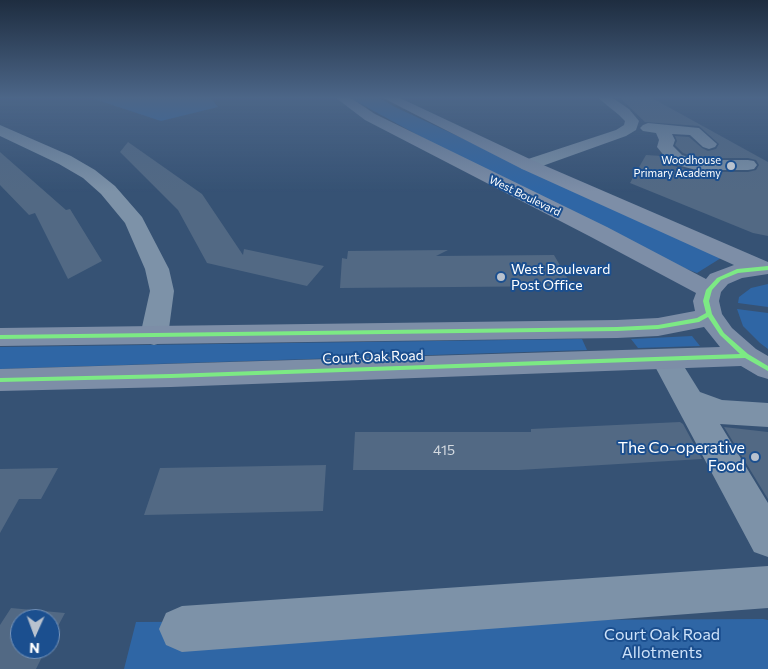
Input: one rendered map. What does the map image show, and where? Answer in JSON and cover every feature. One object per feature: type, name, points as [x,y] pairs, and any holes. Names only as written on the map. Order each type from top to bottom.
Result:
[{"type":"main road","name":"West Boulevard","points":[[394,129],[599,232],[709,302]]},
{"type":"main road","points":[[454,129],[528,165],[765,268]]},
{"type":"main road","name":"Court Oak Road","points":[[0,337],[658,327],[699,320],[719,279],[737,271],[765,268]]},
{"type":"main road","points":[[709,302],[722,334],[757,362]]},
{"type":"main road","name":"Court Oak Road","points":[[0,380],[665,359],[757,362]]},
{"type":"street","points":[[528,165],[621,133],[627,129]]},
{"type":"street","points":[[656,129],[694,131],[709,144]]},
{"type":"street","points":[[0,130],[65,160],[90,174],[108,190],[135,221],[156,269],[162,291],[154,336]]},
{"type":"street","points":[[662,130],[667,140],[664,147],[676,159],[696,165],[748,165]]},
{"type":"street","points":[[665,359],[768,539]]},
{"type":"street","points":[[690,400],[720,412],[768,416]]},
{"type":"street","points":[[182,629],[768,587]]},
{"type":"green space","points":[[407,129],[443,129],[721,258],[697,273],[684,268]]},
{"type":"green space","points":[[768,284],[768,307],[738,303],[739,297],[751,288]]},
{"type":"green space","points":[[737,309],[768,313],[768,349],[743,326]]},
{"type":"green space","points":[[692,336],[700,346],[638,348],[631,339]]},
{"type":"green space","points":[[582,339],[587,350],[0,369],[0,347]]},
{"type":"green space","name":"Court Oak Road Allotments","points":[[768,620],[768,669],[124,669],[136,622]]},
{"type":"building","points":[[703,129],[709,129],[768,162],[768,236],[753,233],[630,183],[646,155],[662,156],[670,165],[696,172],[748,172],[756,170],[759,165],[756,160],[748,158],[697,158],[683,153],[675,145],[677,141],[675,136],[689,137],[708,151],[716,149],[719,144]]},
{"type":"building","points":[[128,142],[202,194],[243,255],[244,249],[324,266],[307,286],[207,263],[178,210],[120,152]]},
{"type":"building","points":[[0,152],[66,210],[70,209],[102,261],[68,279],[35,213],[29,215],[0,185]]},
{"type":"building","points":[[448,250],[436,256],[554,255],[572,286],[340,288],[342,258],[347,259],[348,251]]},
{"type":"building","points":[[680,422],[683,424],[702,459],[519,470],[353,470],[355,432],[531,432],[531,429]]},
{"type":"building","name":"The Co-operative Food","points":[[724,427],[768,432],[768,499]]},
{"type":"building","points":[[326,465],[323,511],[144,515],[160,468]]},
{"type":"building","points":[[58,468],[41,499],[19,499],[0,533],[0,469]]},
{"type":"building","points":[[10,610],[10,659],[41,659],[36,669],[0,669],[0,625]]},
{"type":"building","points":[[60,613],[65,613],[60,622]]},
{"type":"cycle path","points":[[768,268],[737,271],[719,279],[709,290],[706,301],[709,314],[722,334],[746,356],[768,369]]},
{"type":"cycle path","points":[[0,337],[617,329],[658,327],[699,320],[709,314]]},
{"type":"cycle path","points":[[0,380],[171,376],[746,356]]},
{"type":"place","name":"Woodhouse Primary Academy","points":[[731,166]]},
{"type":"place","name":"West Boulevard Post Office","points":[[501,277]]},
{"type":"place","name":"The Co-operative Food","points":[[755,457]]}]
